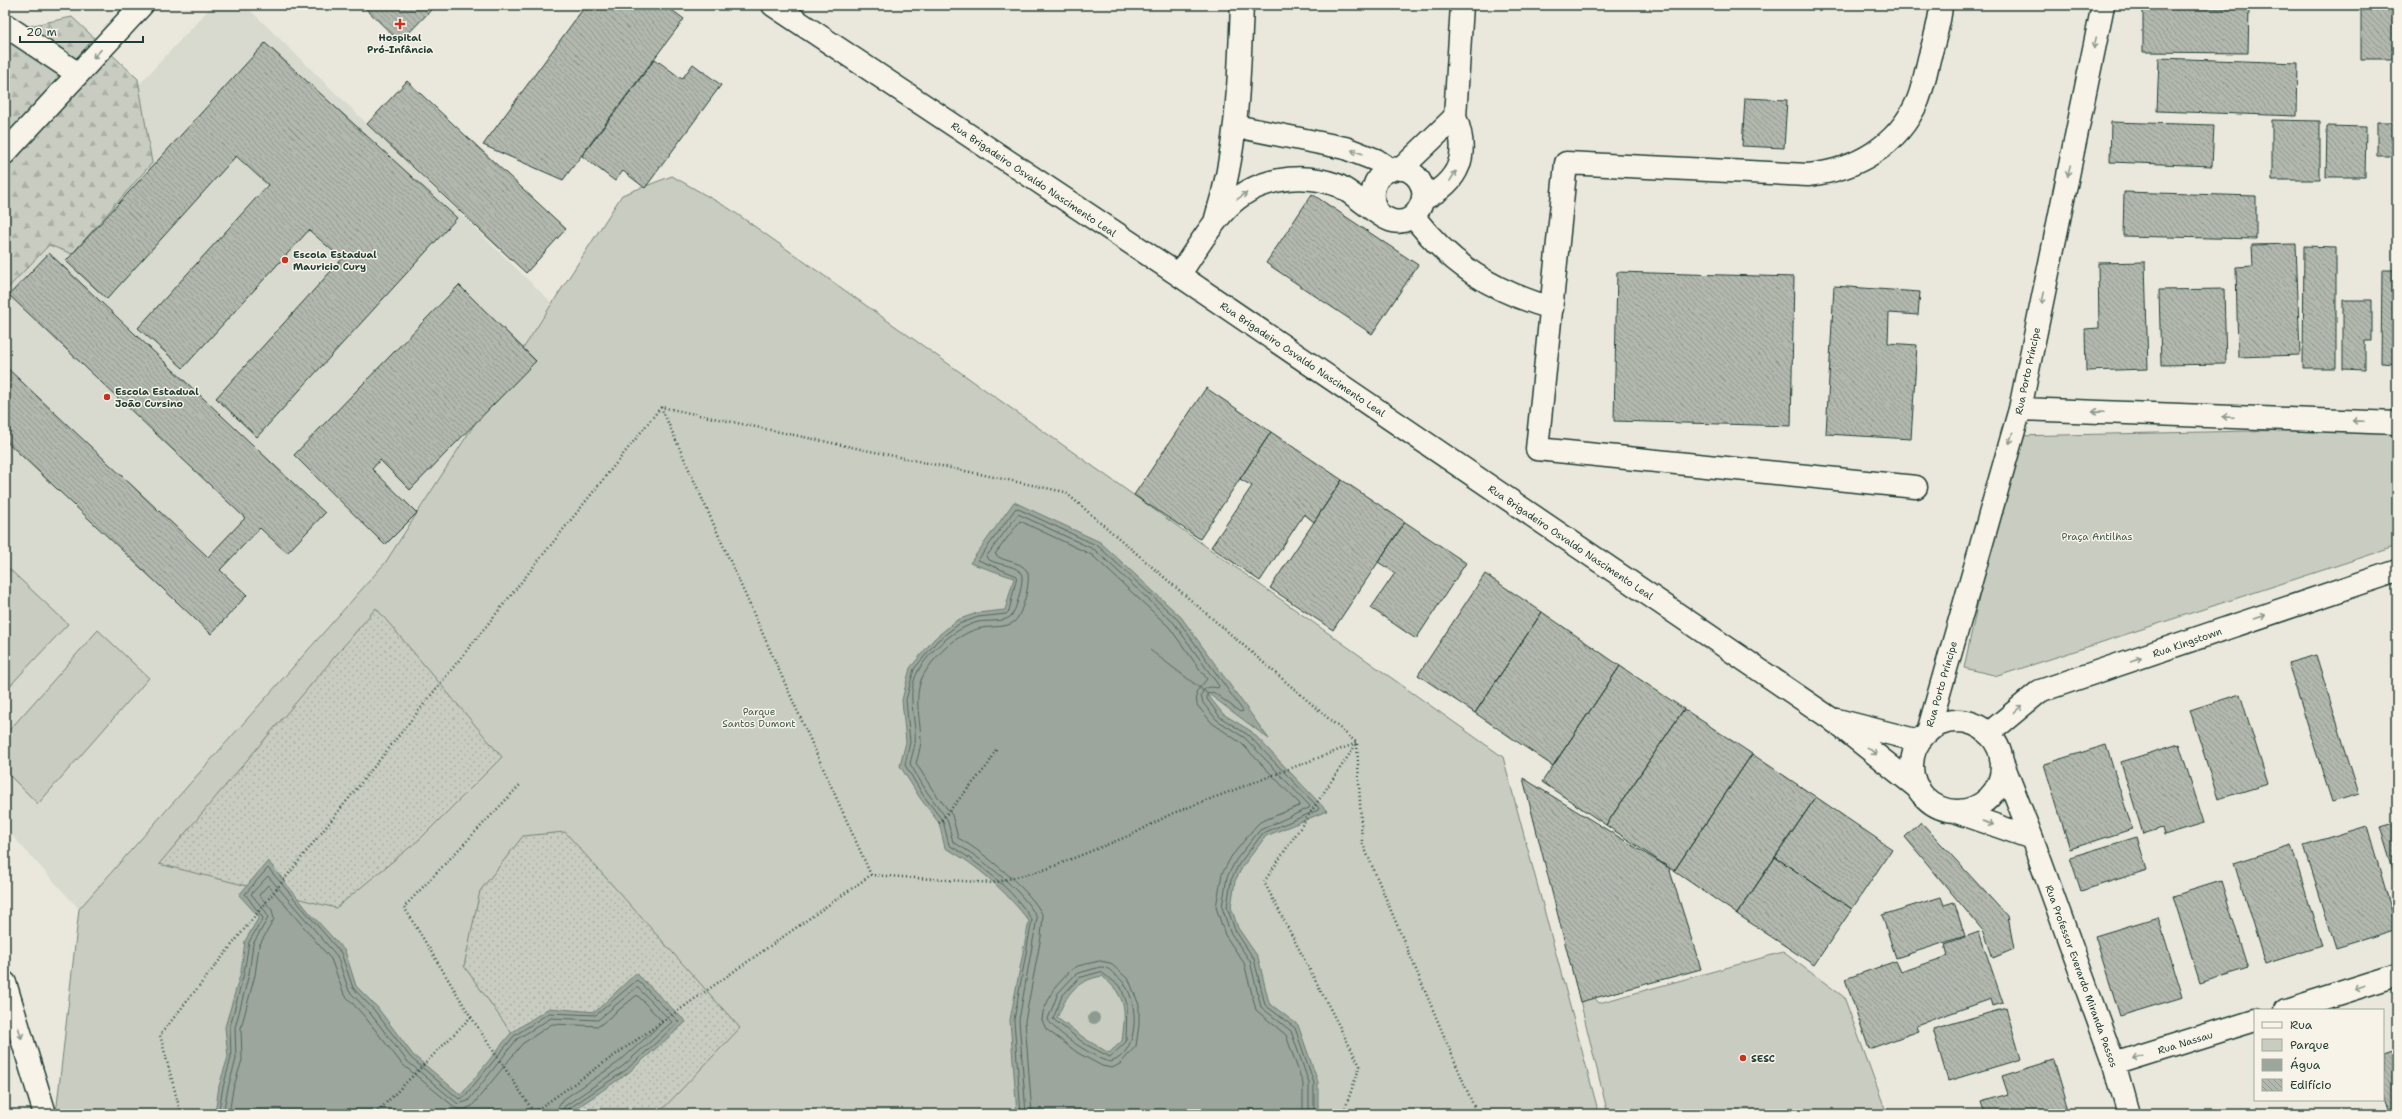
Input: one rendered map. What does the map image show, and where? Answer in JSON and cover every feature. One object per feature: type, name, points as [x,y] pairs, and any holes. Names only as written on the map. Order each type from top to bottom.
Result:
[{"type":"street","points":[[5,153],[142,5]]},
{"type":"street","name":"Rua Brigadeiro Osvaldo Nascimento Leal","points":[[773,5],[1179,275],[1830,718],[1919,789]]},
{"type":"street","points":[[1214,223],[1224,193],[1235,126],[1242,5]]},
{"type":"street","points":[[1179,275],[1214,223],[1228,207],[1245,194],[1282,179],[1320,180],[1338,186],[1393,221],[1403,220],[1447,185],[1458,167],[1463,150],[1461,133],[1455,117],[1462,5]]},
{"type":"street","points":[[1916,487],[1537,449],[1566,163],[1808,175],[1830,173],[1850,166],[1872,155],[1891,140],[1907,121],[1918,99],[1941,5]]},
{"type":"street","name":"Rua Porto Príncipe","points":[[1924,737],[2020,409],[2103,5]]},
{"type":"street","points":[[5,25],[78,74]]},
{"type":"street","points":[[1376,210],[1372,201],[1372,191],[1375,181],[1382,174],[1396,169],[1455,117]]},
{"type":"street","points":[[1235,126],[1345,148],[1396,169],[1411,173],[1418,180],[1423,189],[1418,208],[1430,238],[1472,274],[1496,289],[1524,300],[1552,308]]},
{"type":"street","points":[[2020,409],[2397,423]]},
{"type":"street","name":"Rua Kingstown","points":[[1988,734],[2040,691],[2397,571]]},
{"type":"street","name":"Rua Brigadeiro Osvaldo Nascimento Leal","points":[[1830,718],[1924,737]]},
{"type":"street","points":[[1951,810],[1965,810],[1978,806],[1989,798],[1997,787],[2001,774],[2001,759],[1998,746],[1988,734],[1977,726],[1965,722],[1951,721],[1939,725],[1924,737],[1912,764],[1914,777],[1919,789],[1927,799],[1938,807],[1951,810],[2032,838]]},
{"type":"street","name":"Rua Professor Everardo Miranda Passos","points":[[2001,759],[2032,838],[2114,1064],[2128,1114]]},
{"type":"street","points":[[2289,1009],[2397,975]]},
{"type":"street","points":[[5,982],[45,1114]]},
{"type":"street","name":"Rua Nassau","points":[[2114,1064],[2254,1020]]},
{"type":"path","points":[[661,407],[1065,492],[1357,743],[1362,842],[1477,1114]]},
{"type":"path","points":[[661,407],[871,875]]},
{"type":"path","points":[[181,1114],[160,1035],[661,407]]},
{"type":"path","points":[[520,784],[404,907],[471,1017],[534,1113],[871,875],[994,883],[1047,869],[1132,834],[1172,814],[1357,743]]},
{"type":"path","points":[[1343,1114],[1360,1066],[1264,882],[1357,743]]},
{"type":"path","points":[[939,823],[988,765],[997,748]]},
{"type":"path","points":[[376,1114],[471,1017]]},
{"type":"shaded area","points":[[213,5],[245,5],[552,303],[385,563],[79,909],[5,828],[5,232],[17,216]]},
{"type":"green space","points":[[72,17],[138,79],[152,163],[72,254],[49,245],[5,291],[5,31]]},
{"type":"green space","name":"Parque Santos Dumont","points":[[672,176],[730,209],[1503,757],[1599,1114],[56,1114],[79,909],[385,563],[622,195]]},
{"type":"green space","name":"Praça Antilhas","points":[[2397,428],[2397,546],[1998,676],[1964,668],[2013,436]]},
{"type":"green space","points":[[5,565],[68,624],[5,691]]},
{"type":"green space","points":[[376,608],[502,757],[421,838],[336,908],[159,864]]},
{"type":"green space","points":[[98,630],[149,678],[38,804],[5,771],[5,735]]},
{"type":"green space","points":[[565,832],[740,1028],[658,1114],[569,1114],[464,966],[480,891],[523,836]]},
{"type":"green space","name":"SESC","points":[[1783,952],[1844,997],[1887,1114],[1608,1114],[1573,972],[1599,1003]]},
{"type":"water","points":[[1014,502],[1100,542],[1181,617],[1269,739],[1150,650],[1207,694],[1223,714],[1251,731],[1327,811],[1266,836],[1243,866],[1235,881],[1231,907],[1238,928],[1258,957],[1269,1003],[1298,1025],[1318,1082],[1318,1114],[1017,1114],[1010,1020],[1029,921],[1001,889],[980,870],[945,848],[939,823],[920,798],[900,766],[906,742],[902,700],[910,668],[934,639],[957,620],[977,613],[1005,610],[1014,578],[970,563]],"holes":[[[1102,976],[1120,997],[1123,1004],[1124,1020],[1122,1041],[1109,1053],[1087,1040],[1057,1018],[1069,995],[1085,981]]]},
{"type":"water","points":[[268,861],[309,912],[345,951],[356,986],[377,1007],[413,1055],[461,1095],[511,1033],[549,1008],[595,1012],[636,973],[686,1022],[628,1073],[568,1114],[215,1114],[219,1086],[228,1057],[225,1027],[241,972],[245,941],[259,917],[239,895]]},
{"type":"building","name":"Hospital Pró-Infância","points":[[362,5],[436,5],[400,42]]},
{"type":"building","points":[[586,5],[665,5],[684,19],[563,180],[483,145]]},
{"type":"building","points":[[2361,5],[2397,5],[2397,59],[2361,59]]},
{"type":"building","points":[[2143,7],[2249,8],[2248,53],[2143,52]]},
{"type":"building","points":[[265,43],[457,218],[257,437],[216,398],[342,259],[309,230],[183,368],[138,328],[268,185],[236,156],[107,299],[66,261]]},
{"type":"building","points":[[2159,58],[2298,63],[2297,116],[2157,111]]},
{"type":"building","points":[[655,59],[682,79],[693,64],[721,85],[645,188],[623,171],[615,181],[582,156]]},
{"type":"building","points":[[407,81],[566,229],[526,273],[367,124]]},
{"type":"building","points":[[1745,98],[1787,100],[1784,148],[1742,146]]},
{"type":"building","points":[[2272,120],[2320,121],[2320,180],[2272,180]]},
{"type":"building","points":[[2111,122],[2214,125],[2212,166],[2110,162]]},
{"type":"building","points":[[2377,122],[2397,122],[2397,156],[2377,156]]},
{"type":"building","points":[[2327,126],[2366,127],[2365,177],[2326,177]]},
{"type":"building","points":[[2124,192],[2256,196],[2256,239],[2123,236]]},
{"type":"building","points":[[1312,194],[1418,265],[1372,334],[1266,263]]},
{"type":"building","points":[[2296,244],[2300,355],[2238,357],[2236,267],[2253,266],[2252,245]]},
{"type":"building","points":[[2304,246],[2336,247],[2336,368],[2303,368]]},
{"type":"building","points":[[49,253],[325,513],[287,553],[260,528],[220,570],[247,595],[211,634],[5,440],[5,366],[208,557],[245,518],[9,295]]},
{"type":"building","points":[[2145,262],[2148,369],[2086,371],[2085,329],[2099,328],[2098,263]]},
{"type":"building","points":[[2382,270],[2397,270],[2397,364],[2381,363]]},
{"type":"building","points":[[1617,272],[1794,277],[1791,426],[1614,421]]},
{"type":"building","points":[[459,285],[536,361],[410,490],[380,460],[372,469],[417,513],[385,545],[294,455]]},
{"type":"building","points":[[1834,286],[1920,292],[1918,315],[1889,313],[1888,343],[1917,345],[1911,439],[1826,434]]},
{"type":"building","points":[[2224,289],[2226,364],[2161,365],[2159,290]]},
{"type":"building","points":[[2343,300],[2372,300],[2372,341],[2365,341],[2365,370],[2343,369]]},
{"type":"building","points":[[1206,388],[1271,432],[1200,539],[1134,495]]},
{"type":"building","points":[[1271,432],[1342,480],[1314,522],[1304,514],[1260,581],[1211,547],[1252,486],[1240,479]]},
{"type":"building","points":[[1342,480],[1405,522],[1333,630],[1270,588]]},
{"type":"building","points":[[1405,522],[1466,563],[1416,639],[1371,608],[1395,573],[1378,562]]},
{"type":"building","points":[[1485,574],[1542,612],[1475,713],[1418,675]]},
{"type":"building","points":[[1542,612],[1620,666],[1553,766],[1475,713]]},
{"type":"building","points":[[2316,655],[2359,794],[2332,802],[2288,663]]},
{"type":"building","points":[[1620,666],[1684,709],[1606,825],[1542,782]]},
{"type":"building","points":[[2240,694],[2268,784],[2218,799],[2190,710]]},
{"type":"building","points":[[1684,709],[1752,754],[1674,871],[1606,825]]},
{"type":"building","points":[[2179,744],[2204,823],[2164,835],[2162,828],[2143,834],[2121,762]]},
{"type":"building","points":[[2106,745],[2132,829],[2070,849],[2044,764]]},
{"type":"building","points":[[1752,754],[1816,797],[1737,914],[1674,871]]},
{"type":"building","points":[[1523,778],[1669,868],[1701,969],[1580,1002]]},
{"type":"building","points":[[1816,797],[1892,849],[1852,909],[1775,857]]},
{"type":"building","points":[[1921,822],[2008,917],[2014,949],[1993,958],[1984,932],[1905,837]]},
{"type":"building","points":[[2397,822],[2397,883],[2380,827]]},
{"type":"building","points":[[2367,826],[2397,929],[2336,948],[2304,845]]},
{"type":"building","points":[[2137,837],[2147,870],[2081,891],[2070,857]]},
{"type":"building","points":[[2291,845],[2322,946],[2265,964],[2234,863]]},
{"type":"building","points":[[1775,857],[1852,909],[1814,965],[1737,914]]},
{"type":"building","points":[[2221,881],[2248,968],[2200,983],[2173,896]]},
{"type":"building","points":[[1941,897],[1944,905],[1954,902],[1965,936],[1896,958],[1882,915]]},
{"type":"building","points":[[2158,917],[2183,997],[2120,1016],[2095,936]]},
{"type":"building","points":[[1979,932],[2003,1003],[1993,1006],[1991,999],[1917,1025],[1919,1031],[1869,1049],[1845,979],[1896,961],[1901,972],[1948,956],[1945,944]]},
{"type":"building","points":[[2006,1008],[2021,1059],[1948,1081],[1933,1029]]},
{"type":"building","points":[[2397,1050],[2397,1114],[2391,1114],[2384,1095],[2384,1055]]},
{"type":"building","points":[[2054,1060],[2070,1114],[1985,1114],[1981,1102],[2008,1094],[2002,1076]]},
{"type":"place","name":"Hospital Pró-Infância","points":[[400,24]]},
{"type":"place","name":"Escola Estadual Mauricio Cury","points":[[285,260]]},
{"type":"place","name":"Escola Estadual João Cursino","points":[[107,397]]},
{"type":"place","name":"SESC","points":[[1743,1058]]}]
